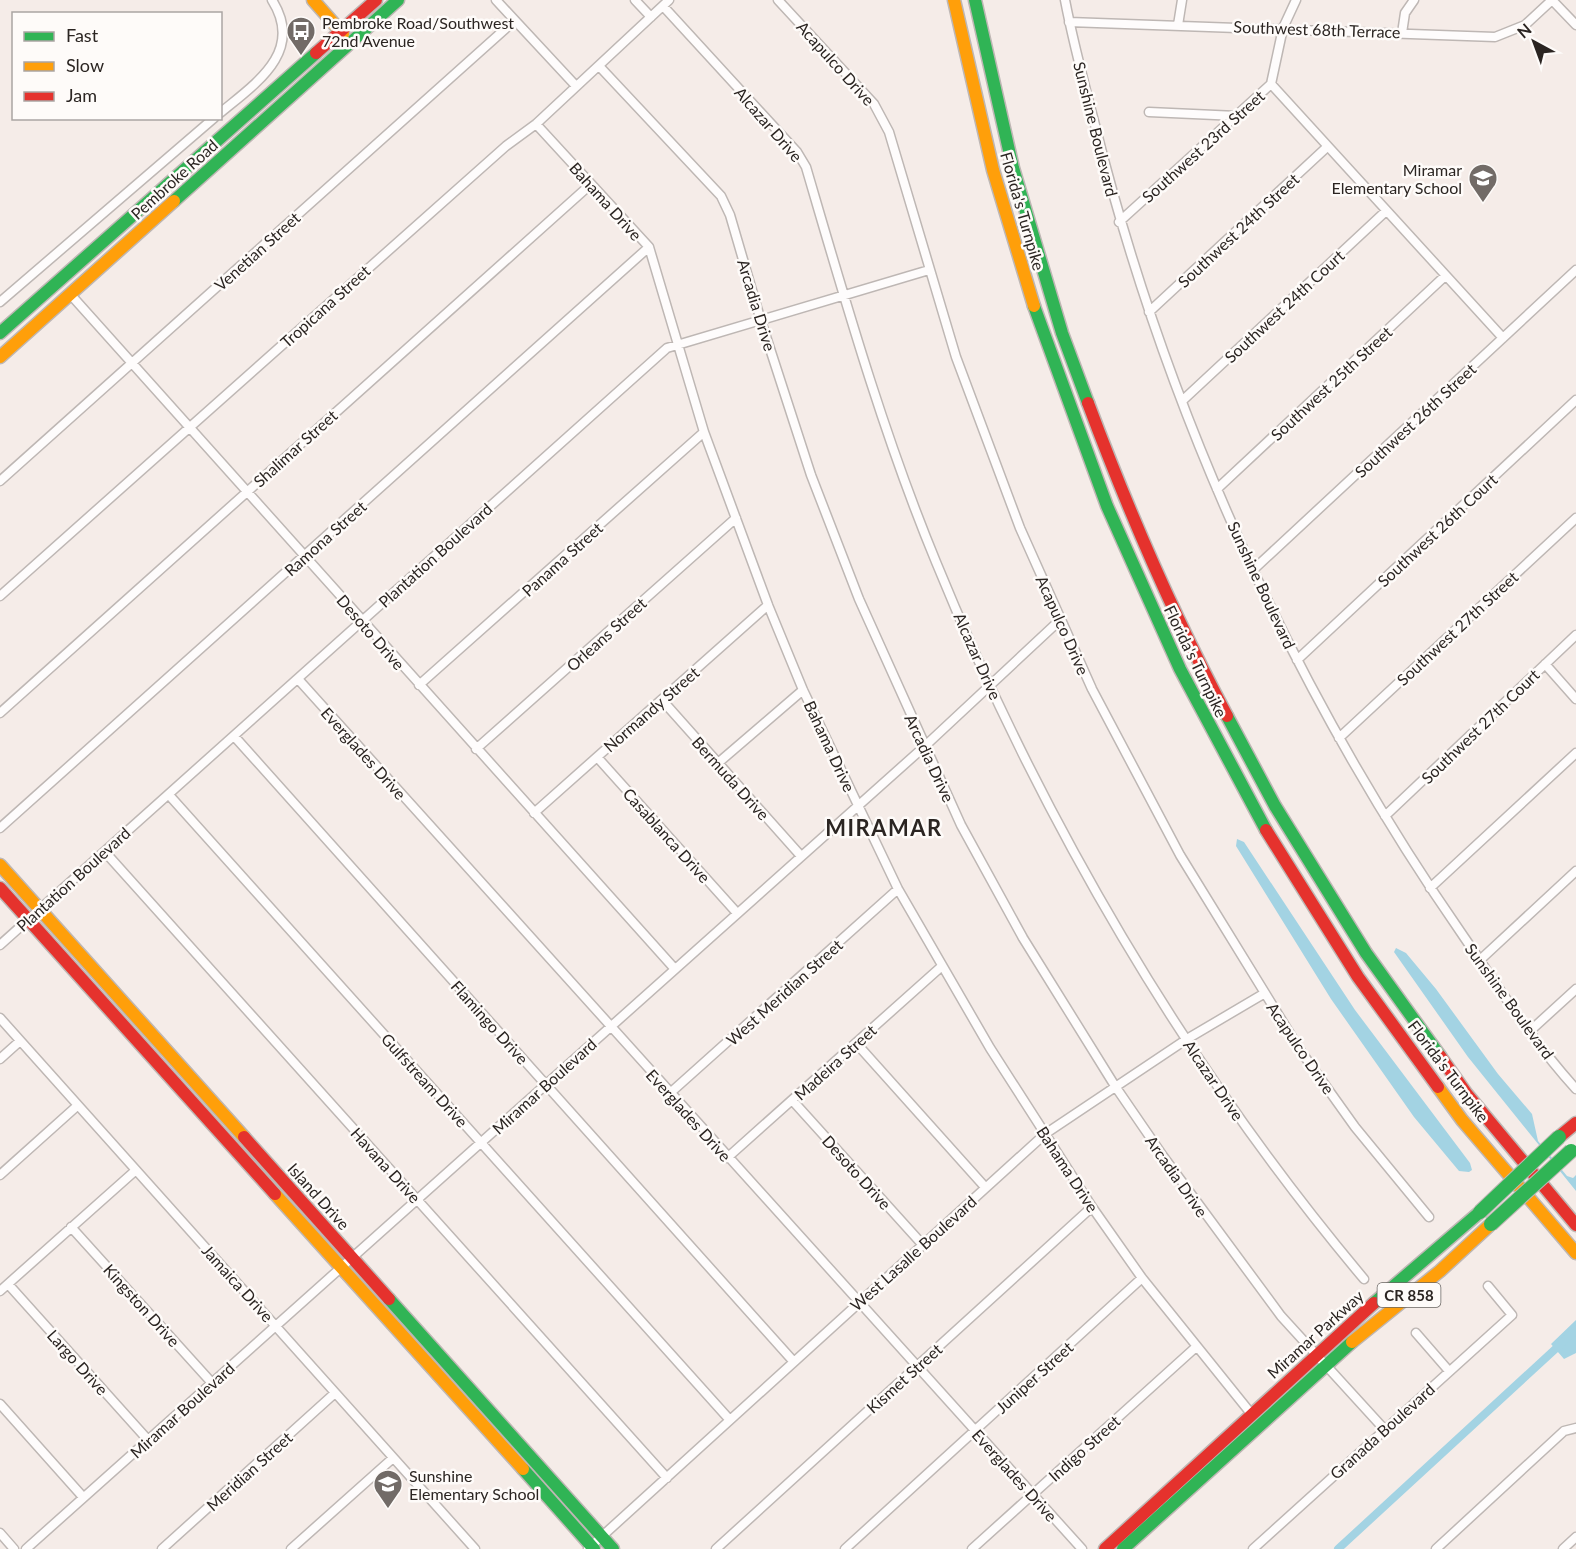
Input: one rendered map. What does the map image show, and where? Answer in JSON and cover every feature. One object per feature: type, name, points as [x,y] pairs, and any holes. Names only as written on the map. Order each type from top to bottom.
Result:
[{"type":"main road","points":[[313,0],[350,41]]},
{"type":"main road","name":"Pembroke Road","points":[[0,333],[339,29],[376,0]]},
{"type":"main road","name":"Pembroke Road","points":[[0,357],[398,0]]},
{"type":"main road","name":"Florida's Turnpike","points":[[954,0],[988,150],[1038,322],[1093,473],[1176,661],[1269,833],[1374,997],[1486,1148],[1576,1252]]},
{"type":"main road","name":"Florida's Turnpike","points":[[975,0],[1012,164],[1052,301],[1119,486],[1200,664],[1282,816],[1376,965],[1481,1110],[1576,1225]]},
{"type":"main road","points":[[148,225],[151,212],[200,167],[201,153]]},
{"type":"main road","points":[[71,295],[70,287],[75,277],[128,228],[139,209]]},
{"type":"main road","name":"Island Drive","points":[[0,865],[352,1257],[594,1545]]},
{"type":"main road","name":"Island Drive","points":[[0,888],[340,1268],[594,1545],[613,1549]]},
{"type":"main road","name":"Miramar Parkway","points":[[1105,1549],[1256,1419],[1576,1122]]},
{"type":"main road","name":"Miramar Parkway","points":[[1321,1360],[1440,1271],[1573,1148]]},
{"type":"main road","name":"Miramar Parkway","points":[[1123,1549],[1256,1419]]},
{"type":"street","points":[[222,111],[266,74],[276,59],[282,43],[282,24],[272,0]]},
{"type":"street","points":[[496,0],[576,86]]},
{"type":"street","points":[[634,0],[651,17]]},
{"type":"street","name":"Acapulco Drive","points":[[778,0],[874,104],[889,132],[956,357],[1016,517],[1092,689],[1180,855],[1300,1050],[1355,1127],[1429,1216]]},
{"type":"street","name":"Sunshine Boulevard","points":[[1065,0],[1119,222],[1182,401],[1217,489],[1253,570],[1297,660],[1385,816],[1430,888],[1480,960],[1530,1031],[1576,1089]]},
{"type":"street","points":[[1178,25],[1182,0]]},
{"type":"street","name":"Southwest 23rd Street","points":[[1119,222],[1271,84],[1283,28],[1296,0]]},
{"type":"street","points":[[1402,33],[1405,13],[1414,0]]},
{"type":"street","points":[[1552,0],[1575,22]]},
{"type":"street","name":"Southwest 68th Terrace","points":[[1069,22],[1495,37],[1525,25],[1552,0]]},
{"type":"street","name":"Tropicana Street","points":[[0,596],[506,146],[536,124],[666,3]]},
{"type":"street","name":"Alcazar Drive","points":[[666,3],[796,152],[806,167],[889,436],[935,561],[990,685],[1101,899],[1187,1039],[1232,1107],[1308,1213],[1364,1279]]},
{"type":"street","name":"Venetian Street","points":[[0,481],[514,21]]},
{"type":"street","name":"Arcadia Drive","points":[[599,66],[721,196],[730,215],[760,321],[811,475],[855,589],[961,825],[1023,938],[1115,1086],[1233,1254],[1281,1316],[1385,1430]]},
{"type":"street","points":[[1271,84],[1503,338]]},
{"type":"street","points":[[1149,112],[1237,116]]},
{"type":"street","points":[[0,302],[212,120]]},
{"type":"street","name":"Bahama Drive","points":[[536,124],[649,247],[704,432],[768,605],[803,690],[898,889],[942,966],[1092,1206],[1142,1278],[1256,1419]]},
{"type":"street","name":"Southwest 24th Street","points":[[1149,312],[1327,147]]},
{"type":"street","name":"Shalimar Street","points":[[0,713],[591,184]]},
{"type":"street","name":"Southwest 24th Court","points":[[1182,401],[1386,211]]},
{"type":"street","name":"Ramona Street","points":[[0,828],[649,247]]},
{"type":"street","name":"Plantation Boulevard","points":[[0,945],[667,348],[929,270]]},
{"type":"street","name":"Southwest 26th Street","points":[[1253,570],[1576,270]]},
{"type":"street","name":"Southwest 25th Street","points":[[1217,489],[1445,276]]},
{"type":"street","name":"Desoto Drive","points":[[71,295],[674,968]]},
{"type":"street","name":"Southwest 26th Court","points":[[1297,660],[1576,400]]},
{"type":"street","name":"Panama Street","points":[[419,686],[704,432]]},
{"type":"street","name":"Southwest 27th Street","points":[[1339,738],[1576,518]]},
{"type":"street","name":"Orleans Street","points":[[476,749],[736,519]]},
{"type":"street","name":"Normandy Street","points":[[534,813],[768,605]]},
{"type":"street","name":"Miramar Boulevard","points":[[26,1549],[925,746],[1060,620]]},
{"type":"street","name":"Southwest 27th Court","points":[[1385,816],[1576,635]]},
{"type":"street","points":[[1545,664],[1576,699]]},
{"type":"street","name":"Everglades Drive","points":[[298,679],[669,1094],[1082,1549]]},
{"type":"street","points":[[718,763],[803,690]]},
{"type":"street","name":"Bermuda Drive","points":[[662,700],[801,856]]},
{"type":"street","name":"Flamingo Drive","points":[[234,736],[794,1362]]},
{"type":"street","points":[[1430,888],[1576,753]]},
{"type":"street","name":"Casablanca Drive","points":[[597,757],[737,913]]},
{"type":"street","name":"Gulfstream Drive","points":[[168,795],[729,1419]]},
{"type":"street","name":"Havana Drive","points":[[105,852],[667,1478]]},
{"type":"street","points":[[1480,960],[1576,871]]},
{"type":"street","name":"West Meridian Street","points":[[669,1094],[898,889]]},
{"type":"street","name":"Madeira Street","points":[[727,1158],[942,966]]},
{"type":"street","points":[[1530,1031],[1576,989]]},
{"type":"street","name":"West Lasalle Boulevard","points":[[594,1545],[729,1419],[1045,1134],[1187,1039],[1264,993]]},
{"type":"street","name":"Jamaica Drive","points":[[0,1018],[475,1549]]},
{"type":"street","points":[[0,1059],[20,1041]]},
{"type":"street","points":[[856,1043],[985,1187]]},
{"type":"street","name":"Desoto Drive","points":[[792,1100],[922,1244]]},
{"type":"street","points":[[0,1175],[77,1106]]},
{"type":"street","points":[[0,1291],[136,1170]]},
{"type":"street","name":"Kismet Street","points":[[716,1549],[1092,1206]]},
{"type":"street","name":"Kingston Drive","points":[[71,1227],[212,1383]]},
{"type":"street","name":"Juniper Street","points":[[845,1549],[1142,1278]]},
{"type":"street","name":"Largo Drive","points":[[8,1284],[148,1440]]},
{"type":"street","name":"Granada Boulevard","points":[[1253,1549],[1512,1315],[1488,1286]]},
{"type":"street","points":[[1416,1333],[1449,1371]]},
{"type":"street","name":"Indigo Street","points":[[972,1549],[1196,1347]]},
{"type":"street","name":"Meridian Street","points":[[162,1549],[335,1393]]},
{"type":"street","points":[[0,1404],[83,1497]]},
{"type":"street","points":[[1436,1549],[1564,1431],[1575,1427]]},
{"type":"street","points":[[291,1549],[393,1458]]},
{"type":"street","points":[[0,1533],[14,1549]]},
{"type":"street","points":[[1563,1549],[1576,1537]]},
{"type":"water","points":[[1237,839],[1244,842],[1355,1010],[1470,1163],[1472,1170],[1459,1171],[1414,1117],[1331,999],[1236,846]]},
{"type":"water","points":[[1396,948],[1406,953],[1436,989],[1498,1074],[1532,1114],[1538,1141],[1567,1176],[1573,1178],[1576,1175],[1576,1191],[1468,1057],[1394,952]]},
{"type":"water","points":[[1576,1320],[1576,1353],[1564,1359],[1551,1344]]},
{"type":"waterway","points":[[1338,1549],[1576,1330]]},
{"type":"traffic: fast","points":[[174,201],[398,0]]},
{"type":"traffic: fast","points":[[975,0],[1013,168],[1062,333],[1088,403]]},
{"type":"traffic: fast","points":[[0,333],[316,53]]},
{"type":"traffic: fast","points":[[1034,306],[1107,506],[1180,669],[1266,830]]},
{"type":"traffic: fast","points":[[1227,716],[1275,806],[1366,953],[1440,1056]]},
{"type":"traffic: fast","points":[[1480,1212],[1559,1137]]},
{"type":"traffic: fast","points":[[1491,1224],[1571,1151]]},
{"type":"traffic: fast","points":[[1374,1303],[1480,1212]]},
{"type":"traffic: fast","points":[[389,1299],[613,1549]]},
{"type":"traffic: fast","points":[[1123,1549],[1352,1342]]},
{"type":"traffic: fast","points":[[523,1469],[594,1549]]},
{"type":"traffic: slow","points":[[313,0],[343,34]]},
{"type":"traffic: slow","points":[[954,0],[993,170],[1034,306]]},
{"type":"traffic: slow","points":[[0,357],[174,201]]},
{"type":"traffic: slow","points":[[0,865],[244,1137]]},
{"type":"traffic: slow","points":[[1438,1087],[1462,1120],[1576,1253]]},
{"type":"traffic: slow","points":[[275,1194],[523,1469]]},
{"type":"traffic: slow","points":[[1352,1342],[1440,1271],[1491,1224]]},
{"type":"traffic: jam","points":[[316,53],[376,0]]},
{"type":"traffic: jam","points":[[1088,403],[1152,562],[1227,716]]},
{"type":"traffic: jam","points":[[1266,830],[1358,977],[1438,1087]]},
{"type":"traffic: jam","points":[[0,888],[275,1194]]},
{"type":"traffic: jam","points":[[1440,1056],[1466,1093],[1576,1225]]},
{"type":"traffic: jam","points":[[1559,1137],[1576,1123]]},
{"type":"traffic: jam","points":[[244,1137],[389,1299]]},
{"type":"traffic: jam","points":[[1105,1549],[1374,1303]]},
{"type":"place","name":"Pembroke Road/Southwest 72nd Avenue","points":[[301,56]]},
{"type":"place","name":"Miramar Elementary School","points":[[1483,204]]},
{"type":"place","name":"Sunshine Elementary School","points":[[388,1510]]},
{"type":"district","name":"MIRAMAR","points":[[884,827]]}]
